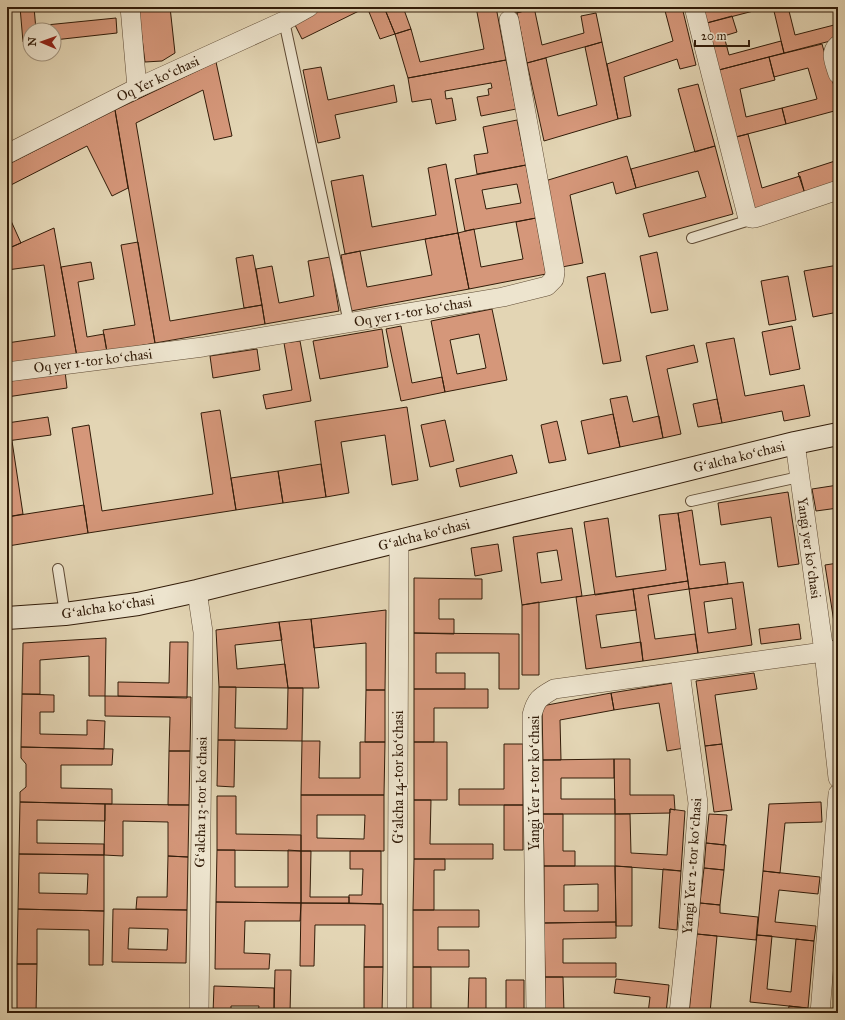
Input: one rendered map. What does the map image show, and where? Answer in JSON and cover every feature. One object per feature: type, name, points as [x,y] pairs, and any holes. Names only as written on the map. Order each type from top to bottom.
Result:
[{"type":"street","points":[[130,7],[137,88]]},
{"type":"street","name":"Oq Yer koʻchasi","points":[[7,154],[137,88],[284,21],[309,7]]},
{"type":"street","points":[[694,7],[749,218],[752,219],[838,190]]},
{"type":"street","name":"Oq yer 1-tor koʻchasi","points":[[7,372],[203,348],[503,297],[547,286],[554,279],[555,272],[509,20]]},
{"type":"street","points":[[838,45],[833,56],[838,74]]},
{"type":"street","name":"Gʻalcha koʻchasi","points":[[7,618],[65,614],[138,604],[197,591],[795,443],[838,434]]},
{"type":"street","name":"Yangi yer koʻchasi","points":[[795,443],[799,477],[831,651],[838,778]]},
{"type":"street","name":"Gʻalcha 14-tor koʻchasi","points":[[397,1013],[398,542]]},
{"type":"street","name":"Gʻalcha 13-tor koʻchasi","points":[[197,591],[203,632],[199,1013]]},
{"type":"street","points":[[680,672],[831,651]]},
{"type":"street","name":"Yangi Yer 1-tor koʻchasi","points":[[536,1013],[532,715],[535,703],[542,695],[554,689],[680,672]]},
{"type":"street","name":"Yangi Yer 2-tor koʻchasi","points":[[679,1013],[689,919],[698,803],[680,672]]},
{"type":"street","points":[[820,1013],[838,794]]},
{"type":"lane","points":[[284,21],[349,323]]},
{"type":"lane","points":[[692,238],[752,219]]},
{"type":"lane","points":[[691,501],[799,477]]},
{"type":"lane","points":[[58,568],[65,614]]},
{"type":"building","points":[[20,7],[34,7],[35,22],[22,22],[22,30]]},
{"type":"building","points":[[138,7],[170,7],[175,53],[162,61],[145,62]]},
{"type":"building","points":[[326,7],[367,7],[302,39],[293,21]]},
{"type":"building","points":[[367,7],[384,7],[395,34],[380,39]]},
{"type":"building","points":[[384,7],[403,7],[411,29],[395,34]]},
{"type":"building","points":[[476,7],[496,7],[506,60],[408,78],[395,34],[411,29],[420,62],[484,49]]},
{"type":"building","points":[[505,7],[523,7],[524,11],[507,15]]},
{"type":"building","points":[[523,7],[534,7],[542,45],[584,33],[581,16],[596,13],[602,42],[527,63],[517,13],[524,11]]},
{"type":"building","points":[[664,7],[682,7],[696,65],[680,69],[677,59],[624,77],[631,116],[618,119],[607,64],[673,41]]},
{"type":"building","points":[[698,7],[769,7],[703,24]]},
{"type":"building","points":[[773,7],[788,7],[795,35],[838,24],[838,39],[784,53]]},
{"type":"building","points":[[732,16],[737,32],[724,36],[729,55],[781,41],[784,53],[715,71],[703,24]]},
{"type":"building","points":[[116,18],[117,33],[62,39],[62,23]]},
{"type":"building","points":[[602,42],[618,119],[544,141],[527,63],[546,58],[558,116],[597,105],[585,47]]},
{"type":"building","points":[[822,44],[838,100],[838,110],[786,124],[782,108],[817,99],[808,68],[774,77],[769,57]]},
{"type":"building","points":[[769,57],[775,80],[740,89],[746,117],[782,108],[786,124],[732,138],[715,71]]},
{"type":"building","points":[[506,60],[516,109],[481,116],[477,97],[489,95],[488,89],[492,88],[491,83],[445,91],[446,99],[452,98],[456,120],[436,124],[431,99],[412,102],[408,78]]},
{"type":"building","points":[[216,62],[232,136],[214,140],[203,90],[136,123],[170,321],[262,305],[265,324],[155,343],[115,110]]},
{"type":"building","points":[[321,67],[328,100],[394,85],[397,102],[335,115],[340,138],[318,143],[303,70]]},
{"type":"building","points":[[698,84],[715,146],[695,152],[678,89]]},
{"type":"building","points":[[115,110],[128,188],[112,196],[87,146],[7,187],[7,165]]},
{"type":"building","points":[[517,120],[526,165],[477,174],[474,155],[488,153],[483,127]]},
{"type":"building","points":[[748,134],[762,188],[800,176],[805,194],[751,211],[732,138]]},
{"type":"building","points":[[715,146],[733,214],[649,237],[643,214],[706,197],[698,171],[636,188],[631,169]]},
{"type":"building","points":[[627,156],[636,188],[616,194],[613,182],[570,195],[583,263],[562,267],[545,181]]},
{"type":"building","points":[[838,160],[838,183],[805,194],[798,173]]},
{"type":"building","points":[[446,164],[458,233],[345,254],[331,181],[363,175],[372,227],[436,215],[428,168]]},
{"type":"building","points":[[526,165],[536,218],[465,231],[455,179]],"holes":[[[517,184],[521,203],[486,209],[482,190]]]},
{"type":"building","points":[[7,212],[21,243],[7,249]]},
{"type":"building","points":[[536,218],[546,274],[469,289],[458,233],[474,229],[481,267],[523,259],[516,222]]},
{"type":"building","points":[[54,228],[77,357],[7,367],[7,343],[55,336],[44,265],[7,270],[7,249]]},
{"type":"building","points":[[458,233],[469,289],[351,311],[341,255],[360,251],[367,287],[432,275],[425,239]]},
{"type":"building","points":[[138,242],[155,343],[107,352],[103,330],[135,325],[121,245]]},
{"type":"building","points":[[657,252],[668,310],[651,313],[640,256]]},
{"type":"building","points":[[253,255],[262,305],[244,308],[236,258]]},
{"type":"building","points":[[330,257],[339,311],[265,324],[256,269],[272,266],[279,303],[314,296],[308,261]]},
{"type":"building","points":[[91,262],[94,279],[78,282],[87,337],[104,334],[107,352],[77,357],[61,267]]},
{"type":"building","points":[[838,265],[838,312],[813,317],[804,271]]},
{"type":"building","points":[[605,273],[621,361],[603,364],[587,277]]},
{"type":"building","points":[[788,276],[796,320],[769,325],[761,281]]},
{"type":"building","points":[[492,309],[507,380],[445,392],[431,321]],"holes":[[[479,334],[486,368],[457,374],[450,340]]]},
{"type":"building","points":[[401,326],[412,383],[442,377],[445,392],[401,401],[386,329]]},
{"type":"building","points":[[792,326],[800,369],[770,375],[762,332]]},
{"type":"building","points":[[382,329],[388,367],[320,379],[313,341]]},
{"type":"building","points":[[734,338],[745,396],[804,385],[810,416],[784,421],[782,411],[722,423],[706,343]]},
{"type":"building","points":[[300,341],[311,401],[266,409],[263,395],[292,390],[284,343]]},
{"type":"building","points":[[694,345],[698,362],[667,369],[681,434],[663,438],[646,356]]},
{"type":"building","points":[[257,349],[260,370],[213,378],[210,356]]},
{"type":"building","points":[[65,371],[67,388],[7,397],[7,380]]},
{"type":"building","points":[[627,396],[633,422],[659,416],[663,438],[620,447],[610,399]]},
{"type":"building","points":[[717,399],[722,423],[698,427],[693,404]]},
{"type":"building","points":[[407,407],[418,480],[392,485],[385,435],[341,442],[349,493],[326,497],[315,421]]},
{"type":"building","points":[[220,410],[236,510],[88,533],[72,428],[89,425],[102,511],[213,494],[201,413]]},
{"type":"building","points":[[613,414],[620,447],[588,454],[581,421]]},
{"type":"building","points":[[48,417],[51,435],[7,441],[7,423]]},
{"type":"building","points":[[445,420],[454,461],[430,467],[421,425]]},
{"type":"building","points":[[557,421],[566,460],[549,463],[541,425]]},
{"type":"building","points":[[7,441],[12,441],[23,514],[7,517]]},
{"type":"building","points":[[512,455],[517,473],[460,487],[456,469]]},
{"type":"building","points":[[321,464],[326,497],[283,503],[278,471]]},
{"type":"building","points":[[278,471],[283,503],[236,510],[231,478]]},
{"type":"building","points":[[838,485],[838,508],[816,511],[812,489]]},
{"type":"building","points":[[788,492],[799,564],[778,567],[771,517],[721,525],[718,503]]},
{"type":"building","points":[[84,505],[88,533],[8,546],[7,517]]},
{"type":"building","points":[[692,510],[700,565],[725,562],[728,584],[689,589],[678,513]]},
{"type":"building","points":[[678,513],[688,581],[595,595],[584,522],[608,518],[616,577],[666,570],[659,515]]},
{"type":"building","points":[[572,528],[582,596],[522,605],[513,537]],"holes":[[[557,550],[562,580],[541,583],[537,553]]]},
{"type":"building","points":[[498,544],[502,571],[475,576],[471,548]]},
{"type":"building","points":[[838,563],[838,635],[836,635],[825,565]]},
{"type":"building","points":[[414,578],[482,579],[482,599],[439,599],[439,619],[454,619],[454,634],[414,633]]},
{"type":"building","points":[[688,581],[689,589],[648,595],[655,639],[695,634],[698,653],[643,661],[633,589]]},
{"type":"building","points":[[743,582],[752,645],[698,653],[689,589]],"holes":[[[732,598],[736,629],[708,633],[704,602]]]},
{"type":"building","points":[[633,589],[636,610],[596,615],[601,648],[641,642],[643,661],[586,669],[576,597]]},
{"type":"building","points":[[539,602],[539,675],[522,675],[522,605]]},
{"type":"building","points":[[386,610],[385,690],[366,690],[366,643],[314,648],[311,619]]},
{"type":"building","points":[[311,619],[319,688],[288,688],[279,622]]},
{"type":"building","points":[[279,622],[282,640],[235,645],[237,669],[285,664],[288,688],[219,687],[216,630]]},
{"type":"building","points":[[799,624],[801,639],[761,644],[759,629]]},
{"type":"building","points":[[414,633],[519,634],[519,689],[499,689],[499,653],[436,653],[436,673],[465,673],[465,689],[414,689]]},
{"type":"building","points":[[106,638],[105,696],[89,696],[89,656],[40,660],[40,694],[22,694],[23,643]]},
{"type":"building","points":[[170,642],[188,642],[187,698],[118,696],[118,682],[169,683]]},
{"type":"building","points":[[754,673],[757,689],[715,695],[722,744],[705,746],[696,681]]},
{"type":"building","points":[[673,683],[684,748],[667,751],[659,703],[614,710],[611,693]]},
{"type":"building","points":[[219,687],[236,687],[235,728],[287,729],[288,688],[303,688],[302,741],[218,740]]},
{"type":"building","points":[[414,689],[488,689],[488,708],[434,708],[434,742],[414,742]]},
{"type":"building","points":[[366,690],[385,690],[385,742],[365,742]]},
{"type":"building","points":[[611,693],[614,710],[560,720],[561,760],[543,760],[542,706]]},
{"type":"building","points":[[22,694],[54,695],[54,712],[40,712],[40,734],[87,735],[87,720],[105,721],[104,749],[21,747]]},
{"type":"building","points":[[105,696],[191,697],[190,751],[169,751],[170,717],[105,716]]},
{"type":"building","points":[[218,740],[235,740],[234,787],[217,786]]},
{"type":"building","points":[[302,741],[320,741],[319,778],[360,778],[360,742],[385,742],[384,795],[301,795]]},
{"type":"building","points":[[414,742],[447,742],[447,800],[414,800]]},
{"type":"building","points":[[504,744],[523,744],[523,805],[459,805],[459,789],[504,789]]},
{"type":"building","points":[[722,744],[732,810],[714,812],[705,746]]},
{"type":"building","points":[[21,747],[113,749],[112,765],[61,765],[61,788],[112,789],[112,804],[20,802],[20,792],[26,787],[26,764],[21,758]]},
{"type":"building","points":[[169,751],[190,751],[189,805],[168,805]]},
{"type":"building","points":[[614,759],[630,759],[630,795],[674,795],[675,810],[670,809],[670,813],[615,814]]},
{"type":"building","points":[[614,759],[614,778],[561,778],[561,799],[615,799],[615,814],[543,814],[543,760]]},
{"type":"building","points":[[301,795],[384,795],[384,851],[301,851]],"holes":[[[317,815],[365,815],[364,839],[317,838]]]},
{"type":"building","points":[[217,796],[236,796],[236,834],[301,835],[301,851],[217,850]]},
{"type":"building","points":[[414,800],[431,800],[430,844],[493,844],[493,859],[414,859]]},
{"type":"building","points":[[20,802],[105,804],[105,821],[37,820],[37,843],[104,844],[104,855],[19,854]]},
{"type":"building","points":[[821,802],[822,822],[785,823],[780,873],[763,871],[769,804]]},
{"type":"building","points":[[105,804],[189,805],[188,857],[168,856],[168,822],[123,821],[123,856],[104,855]]},
{"type":"building","points":[[504,805],[523,805],[523,850],[504,850]]},
{"type":"building","points":[[670,809],[685,811],[681,871],[615,866],[615,814],[630,814],[631,853],[667,855]]},
{"type":"building","points":[[543,814],[563,814],[563,851],[575,851],[575,866],[544,866]]},
{"type":"building","points":[[709,814],[727,815],[724,845],[706,843]]},
{"type":"building","points":[[706,843],[726,845],[724,870],[704,868]]},
{"type":"building","points":[[217,850],[235,850],[235,887],[288,887],[288,850],[301,851],[301,903],[216,902]]},
{"type":"building","points":[[301,851],[311,851],[310,897],[349,897],[349,903],[301,903]]},
{"type":"building","points":[[350,851],[381,851],[381,904],[349,903],[349,895],[362,895],[363,869],[350,869]]},
{"type":"building","points":[[19,854],[104,855],[104,911],[18,909]],"holes":[[[39,873],[88,874],[87,894],[39,893]]]},
{"type":"building","points":[[168,856],[188,857],[187,910],[136,909],[137,897],[167,897]]},
{"type":"building","points":[[414,859],[445,859],[445,870],[434,870],[434,910],[413,910]]},
{"type":"building","points":[[544,866],[615,866],[616,922],[544,923]],"holes":[[[598,884],[598,911],[564,911],[564,885]]]},
{"type":"building","points":[[615,866],[632,867],[632,926],[616,926]]},
{"type":"building","points":[[704,868],[724,870],[720,905],[700,903]]},
{"type":"building","points":[[663,869],[681,871],[677,930],[659,928]]},
{"type":"building","points":[[763,871],[820,877],[818,894],[779,890],[775,922],[816,926],[814,941],[757,935]]},
{"type":"building","points":[[216,902],[301,903],[300,921],[245,921],[244,953],[270,954],[269,969],[215,969]]},
{"type":"building","points":[[301,903],[383,904],[383,967],[364,967],[365,925],[315,925],[314,966],[300,966]]},
{"type":"building","points":[[700,903],[720,905],[720,913],[758,917],[756,940],[697,934]]},
{"type":"building","points":[[18,909],[104,911],[103,965],[89,965],[89,930],[37,929],[37,964],[17,964]]},
{"type":"building","points":[[113,909],[187,910],[186,963],[112,962]],"holes":[[[129,928],[168,929],[167,950],[128,949]]]},
{"type":"building","points":[[413,910],[479,910],[479,927],[438,927],[438,950],[469,950],[469,967],[413,967]]},
{"type":"building","points":[[616,922],[616,938],[563,939],[563,963],[616,963],[616,977],[545,977],[544,923]]},
{"type":"building","points":[[697,934],[717,936],[710,1013],[689,1013]]},
{"type":"building","points":[[757,935],[772,936],[767,989],[791,992],[796,939],[814,941],[808,1008],[750,1002]]},
{"type":"building","points":[[17,964],[37,964],[36,1013],[17,1013]]},
{"type":"building","points":[[364,967],[383,967],[382,1013],[364,1013]]},
{"type":"building","points":[[413,967],[431,967],[431,1013],[413,1013]]},
{"type":"building","points":[[275,970],[291,970],[290,1013],[274,1013]]},
{"type":"building","points":[[836,970],[838,970],[838,1013],[833,1013]]},
{"type":"building","points":[[545,977],[563,977],[564,1013],[545,1013]]},
{"type":"building","points":[[469,978],[486,978],[486,1013],[468,1013]]},
{"type":"building","points":[[616,979],[669,985],[666,1013],[648,1013],[650,997],[614,993]]},
{"type":"building","points":[[506,980],[524,980],[524,1013],[506,1013]]},
{"type":"building","points":[[214,986],[274,988],[274,1013],[258,1013],[259,1006],[231,1006],[231,1013],[213,1013]]},
{"type":"building","points":[[789,1006],[806,1008],[805,1013],[788,1013]]}]
